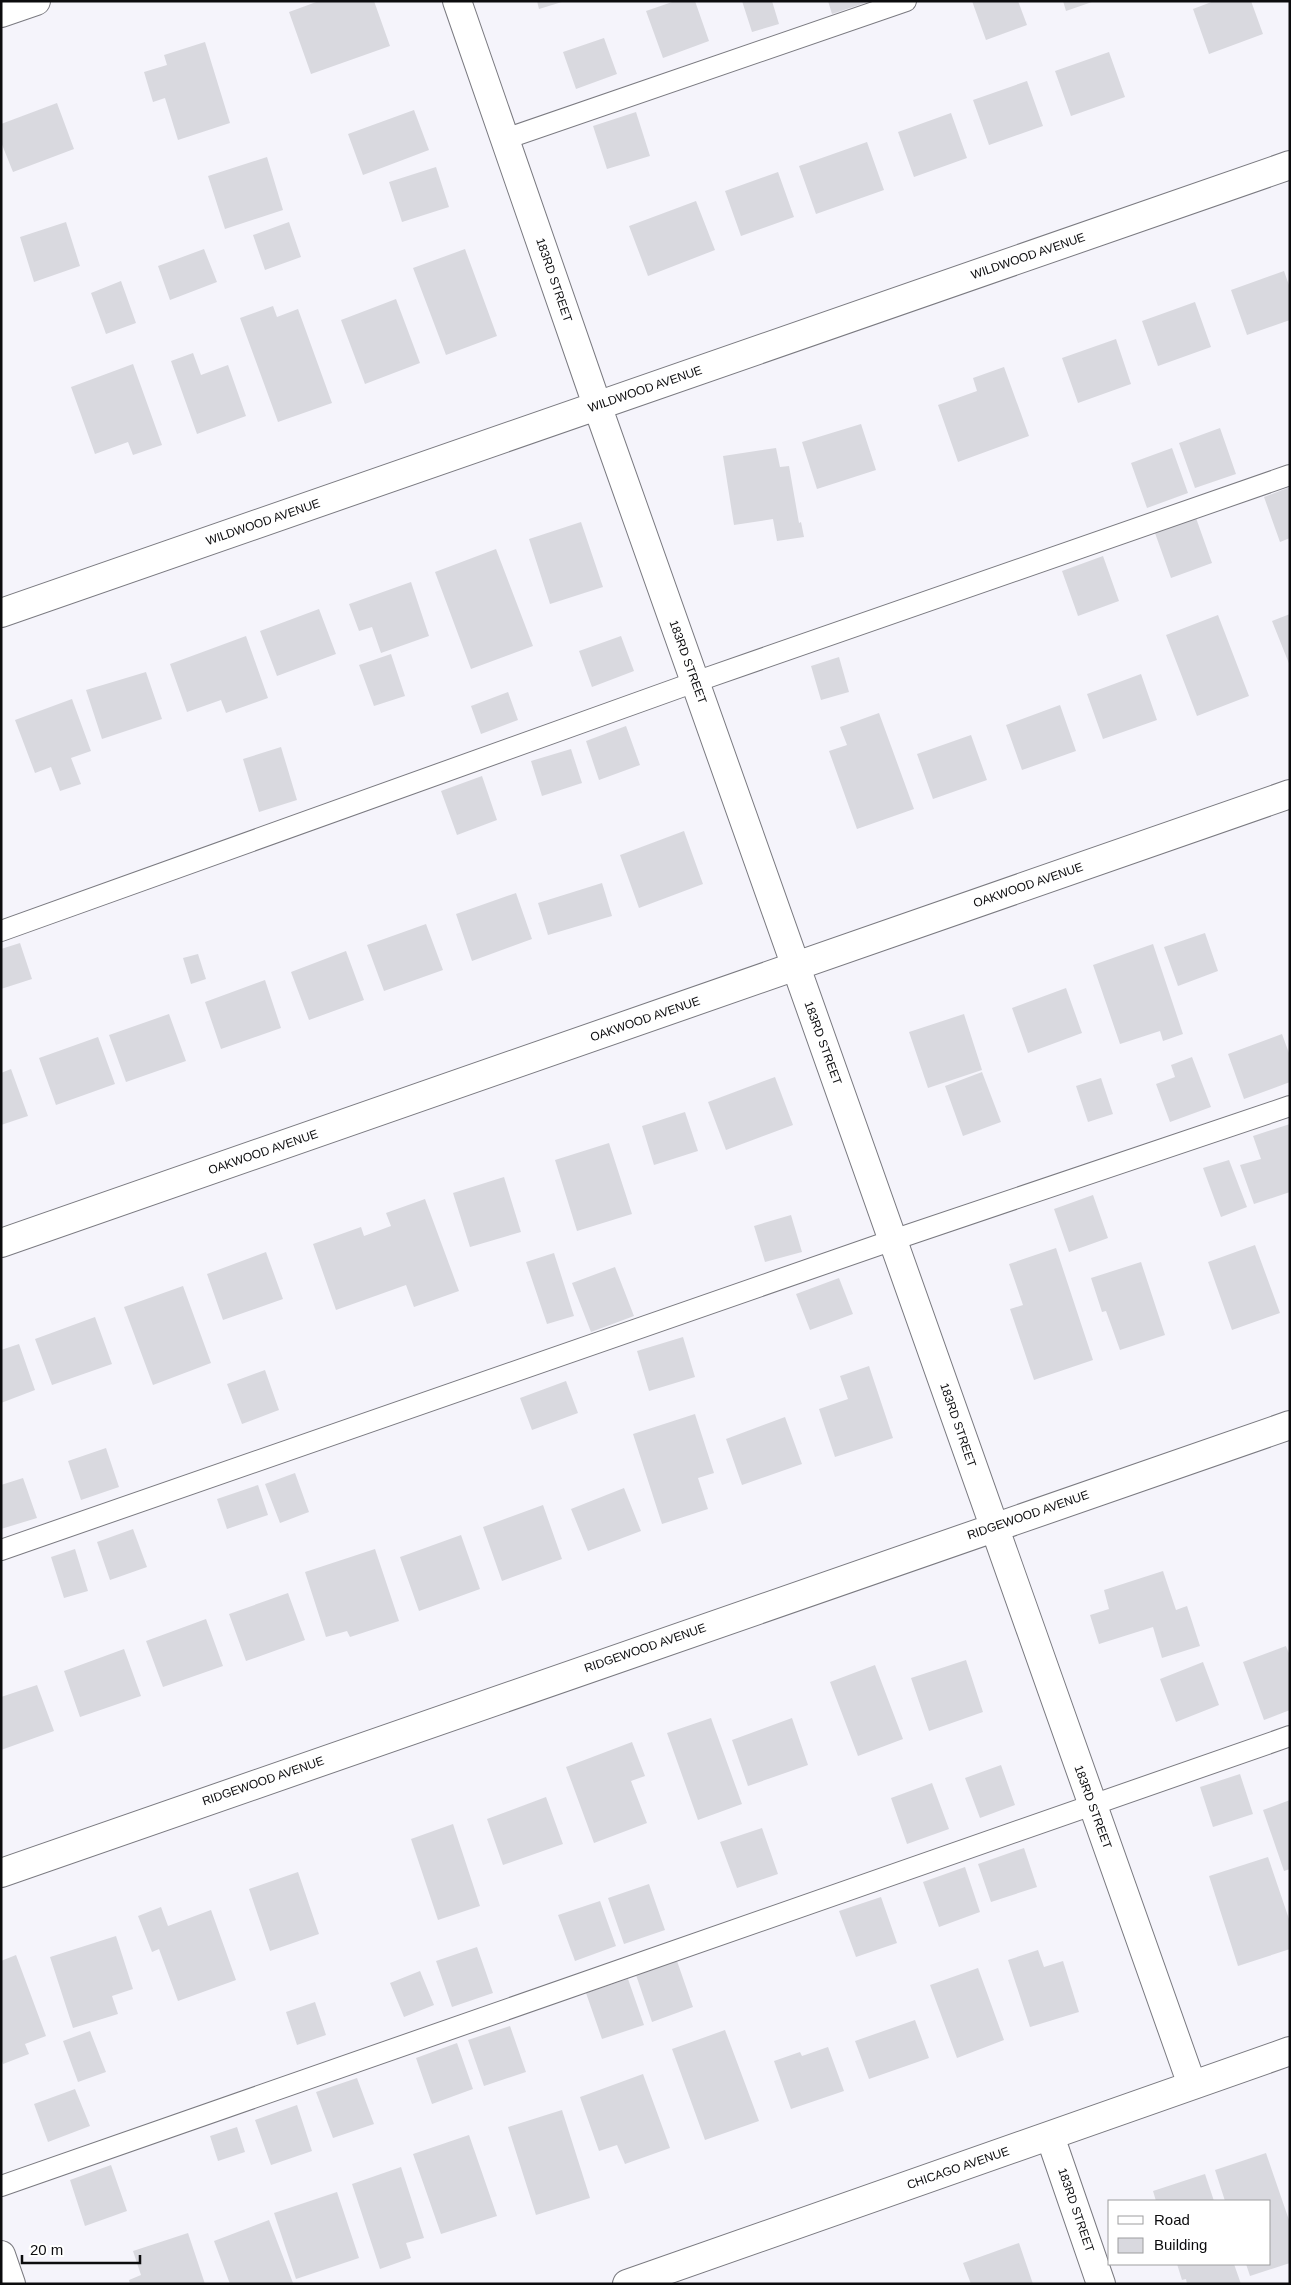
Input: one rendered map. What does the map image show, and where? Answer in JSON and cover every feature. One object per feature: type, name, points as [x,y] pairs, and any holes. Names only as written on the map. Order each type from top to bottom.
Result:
[{"type":"street","points":[[1,13],[36,1]]},
{"type":"street","name":"183RD STREET","points":[[457,1],[597,406],[1192,2085]]},
{"type":"street","name":"WILDWOOD AVENUE","points":[[1,613],[1290,165]]},
{"type":"street","name":"OAKWOOD AVENUE","points":[[1,1244],[1290,794]]},
{"type":"street","name":"RIDGEWOOD AVENUE","points":[[1,1873],[1290,1424]]},
{"type":"street","name":"CHICAGO AVENUE","points":[[627,2284],[1290,2051]]},
{"type":"street","name":"183RD STREET","points":[[1050,2136],[1101,2284]]},
{"type":"street","points":[[1,2255],[11,2284]]},
{"type":"lane","points":[[505,139],[906,1]]},
{"type":"lane","points":[[1,931],[695,682],[1290,474]]},
{"type":"lane","points":[[1,1550],[893,1240],[1290,1106]]},
{"type":"lane","points":[[1,2186],[1290,1736]]},
{"type":"building","points":[[319,1],[374,1],[390,46],[311,74],[289,12]]},
{"type":"building","points":[[537,1],[562,1],[562,2],[539,9]]},
{"type":"building","points":[[675,1],[695,1],[709,41],[663,58],[646,11]]},
{"type":"building","points":[[742,1],[772,1],[779,24],[752,32]]},
{"type":"building","points":[[828,1],[868,1],[868,2],[832,14]]},
{"type":"building","points":[[972,1],[1018,1],[1027,25],[986,40]]},
{"type":"building","points":[[1063,1],[1092,1],[1092,2],[1066,11]]},
{"type":"building","points":[[1214,1],[1251,1],[1263,34],[1209,54],[1193,9]]},
{"type":"building","points":[[604,38],[617,74],[576,89],[563,52]]},
{"type":"building","points":[[205,42],[230,123],[178,140],[165,98],[153,102],[144,72],[167,65],[164,55]]},
{"type":"building","points":[[1109,52],[1125,97],[1071,116],[1055,71]]},
{"type":"building","points":[[1027,81],[1043,126],[989,145],[973,100]]},
{"type":"building","points":[[57,103],[74,149],[13,172],[1,142],[1,124]]},
{"type":"building","points":[[414,110],[429,150],[363,175],[348,134]]},
{"type":"building","points":[[636,112],[650,156],[607,169],[593,126]]},
{"type":"building","points":[[951,113],[967,158],[914,177],[898,132]]},
{"type":"building","points":[[867,142],[884,190],[816,214],[799,166]]},
{"type":"building","points":[[267,157],[283,210],[225,229],[208,176]]},
{"type":"building","points":[[436,167],[449,207],[402,222],[389,182]]},
{"type":"building","points":[[778,172],[794,217],[741,236],[725,191]]},
{"type":"building","points":[[696,201],[715,250],[648,276],[629,226]]},
{"type":"building","points":[[66,222],[80,266],[34,282],[20,237]]},
{"type":"building","points":[[289,222],[301,257],[265,270],[253,235]]},
{"type":"building","points":[[204,249],[217,282],[170,300],[158,266]]},
{"type":"building","points":[[465,249],[497,336],[446,355],[413,268]]},
{"type":"building","points":[[1284,271],[1290,288],[1290,320],[1247,335],[1231,290]]},
{"type":"building","points":[[121,281],[136,323],[106,334],[91,293]]},
{"type":"building","points":[[396,299],[420,363],[365,384],[341,320]]},
{"type":"building","points":[[1195,302],[1211,347],[1158,366],[1142,321]]},
{"type":"building","points":[[273,306],[277,317],[298,309],[332,403],[278,422],[240,318]]},
{"type":"building","points":[[1116,339],[1131,384],[1078,403],[1062,358]]},
{"type":"building","points":[[193,353],[201,375],[228,365],[246,416],[197,434],[171,361]]},
{"type":"building","points":[[133,364],[162,445],[133,455],[128,442],[95,454],[71,387]]},
{"type":"building","points":[[1004,367],[1029,436],[958,462],[938,405],[977,391],[973,378]]},
{"type":"building","points":[[861,424],[876,470],[817,489],[802,442]]},
{"type":"building","points":[[1220,428],[1236,474],[1195,488],[1179,443]]},
{"type":"building","points":[[776,448],[780,467],[789,466],[799,523],[801,522],[804,537],[777,541],[773,519],[734,525],[723,456]]},
{"type":"building","points":[[1172,448],[1188,493],[1147,508],[1131,463]]},
{"type":"building","points":[[1290,487],[1290,538],[1280,542],[1264,497]]},
{"type":"building","points":[[1196,518],[1212,563],[1171,578],[1155,533]]},
{"type":"building","points":[[581,522],[603,587],[550,604],[529,539]]},
{"type":"building","points":[[496,549],[533,646],[471,669],[435,572]]},
{"type":"building","points":[[1103,556],[1119,601],[1078,616],[1062,571]]},
{"type":"building","points":[[411,582],[429,636],[381,653],[372,627],[359,631],[349,604]]},
{"type":"building","points":[[319,609],[336,654],[277,676],[260,631]]},
{"type":"building","points":[[1290,614],[1290,666],[1272,621]]},
{"type":"building","points":[[1218,615],[1249,696],[1197,716],[1166,635]]},
{"type":"building","points":[[246,636],[268,698],[226,713],[221,700],[187,712],[170,664]]},
{"type":"building","points":[[621,636],[634,671],[592,687],[579,651]]},
{"type":"building","points":[[391,654],[405,696],[374,706],[359,665]]},
{"type":"building","points":[[839,657],[849,692],[821,700],[811,666]]},
{"type":"building","points":[[146,672],[162,719],[102,739],[86,690]]},
{"type":"building","points":[[1141,674],[1157,720],[1103,739],[1087,694]]},
{"type":"building","points":[[508,692],[518,720],[481,734],[471,706]]},
{"type":"building","points":[[72,699],[91,751],[71,758],[81,784],[60,791],[51,767],[35,773],[15,720]]},
{"type":"building","points":[[1060,705],[1076,751],[1022,770],[1006,725]]},
{"type":"building","points":[[879,713],[914,809],[857,829],[829,751],[847,745],[840,727]]},
{"type":"building","points":[[626,726],[640,765],[599,780],[586,741]]},
{"type":"building","points":[[971,735],[987,780],[933,799],[917,754]]},
{"type":"building","points":[[281,747],[297,800],[259,812],[243,759]]},
{"type":"building","points":[[571,749],[582,783],[542,796],[531,761]]},
{"type":"building","points":[[482,776],[497,820],[457,835],[441,791]]},
{"type":"building","points":[[684,831],[703,884],[639,908],[620,855]]},
{"type":"building","points":[[602,883],[612,916],[548,935],[538,903]]},
{"type":"building","points":[[516,893],[532,939],[472,961],[456,914]]},
{"type":"building","points":[[426,924],[443,970],[384,991],[367,945]]},
{"type":"building","points":[[1205,933],[1218,971],[1178,986],[1164,947]]},
{"type":"building","points":[[20,943],[32,979],[1,989],[1,949]]},
{"type":"building","points":[[1153,944],[1183,1034],[1163,1041],[1160,1031],[1120,1044],[1093,965]]},
{"type":"building","points":[[346,951],[364,1000],[309,1020],[291,972]]},
{"type":"building","points":[[198,954],[206,979],[191,984],[183,958]]},
{"type":"building","points":[[265,980],[281,1028],[221,1049],[205,1002]]},
{"type":"building","points":[[1066,988],[1082,1033],[1028,1053],[1012,1008]]},
{"type":"building","points":[[169,1014],[186,1061],[126,1082],[109,1035]]},
{"type":"building","points":[[964,1014],[982,1070],[928,1088],[909,1032]]},
{"type":"building","points":[[1282,1034],[1290,1056],[1290,1082],[1244,1099],[1228,1054]]},
{"type":"building","points":[[98,1037],[115,1084],[56,1105],[39,1058]]},
{"type":"building","points":[[1192,1057],[1211,1107],[1170,1122],[1156,1084],[1175,1077],[1171,1065]]},
{"type":"building","points":[[11,1069],[28,1116],[1,1125],[1,1073]]},
{"type":"building","points":[[982,1072],[1001,1122],[963,1136],[945,1086]]},
{"type":"building","points":[[775,1077],[793,1125],[726,1150],[708,1102]]},
{"type":"building","points":[[1101,1078],[1113,1114],[1088,1122],[1076,1086]]},
{"type":"building","points":[[685,1112],[698,1151],[654,1165],[642,1126]]},
{"type":"building","points":[[1290,1124],[1290,1192],[1254,1204],[1240,1165],[1261,1159],[1253,1136]]},
{"type":"building","points":[[609,1143],[632,1214],[577,1231],[555,1160]]},
{"type":"building","points":[[1229,1160],[1247,1207],[1221,1217],[1203,1168]]},
{"type":"building","points":[[504,1177],[521,1232],[470,1247],[453,1193]]},
{"type":"building","points":[[1093,1195],[1108,1238],[1069,1252],[1054,1209]]},
{"type":"building","points":[[425,1199],[459,1291],[414,1307],[406,1285],[336,1310],[313,1244],[361,1227],[364,1236],[391,1226],[386,1213]]},
{"type":"building","points":[[791,1215],[802,1252],[765,1262],[754,1226]]},
{"type":"building","points":[[1255,1245],[1280,1313],[1232,1330],[1208,1262]]},
{"type":"building","points":[[1056,1248],[1093,1360],[1034,1380],[1010,1309],[1023,1305],[1009,1264]]},
{"type":"building","points":[[266,1252],[283,1299],[223,1320],[207,1274]]},
{"type":"building","points":[[554,1253],[574,1316],[547,1324],[526,1262]]},
{"type":"building","points":[[1141,1262],[1165,1335],[1120,1350],[1106,1311],[1102,1312],[1091,1278]]},
{"type":"building","points":[[615,1267],[634,1316],[591,1332],[572,1283]]},
{"type":"building","points":[[839,1278],[853,1314],[810,1330],[796,1294]]},
{"type":"building","points":[[183,1286],[211,1363],[153,1385],[124,1307]]},
{"type":"building","points":[[95,1317],[112,1364],[52,1385],[35,1339]]},
{"type":"building","points":[[683,1337],[695,1377],[649,1391],[637,1351]]},
{"type":"building","points":[[19,1344],[35,1390],[1,1403],[1,1350]]},
{"type":"building","points":[[869,1366],[893,1438],[835,1457],[819,1409],[848,1399],[840,1376]]},
{"type":"building","points":[[265,1370],[279,1410],[242,1424],[227,1384]]},
{"type":"building","points":[[566,1381],[578,1413],[532,1430],[520,1398]]},
{"type":"building","points":[[695,1414],[714,1473],[698,1478],[708,1509],[662,1524],[633,1434]]},
{"type":"building","points":[[785,1417],[802,1464],[742,1485],[726,1439]]},
{"type":"building","points":[[106,1448],[119,1487],[81,1500],[68,1461]]},
{"type":"building","points":[[295,1473],[309,1512],[280,1523],[265,1484]]},
{"type":"building","points":[[23,1478],[37,1518],[1,1529],[1,1485]]},
{"type":"building","points":[[258,1485],[268,1515],[227,1529],[217,1499]]},
{"type":"building","points":[[624,1488],[641,1531],[588,1551],[571,1509]]},
{"type":"building","points":[[543,1505],[562,1559],[502,1581],[483,1527]]},
{"type":"building","points":[[133,1529],[147,1567],[110,1580],[97,1542]]},
{"type":"building","points":[[461,1535],[480,1589],[419,1611],[400,1557]]},
{"type":"building","points":[[75,1549],[88,1591],[64,1598],[51,1557]]},
{"type":"building","points":[[375,1549],[399,1621],[350,1637],[347,1631],[326,1637],[305,1572]]},
{"type":"building","points":[[1163,1571],[1176,1610],[1187,1606],[1200,1646],[1162,1658],[1153,1627],[1099,1644],[1090,1615],[1109,1609],[1104,1590]]},
{"type":"building","points":[[288,1593],[305,1640],[246,1661],[229,1614]]},
{"type":"building","points":[[206,1619],[223,1666],[163,1687],[146,1641]]},
{"type":"building","points":[[1286,1646],[1290,1656],[1290,1710],[1264,1720],[1243,1662]]},
{"type":"building","points":[[124,1649],[141,1696],[80,1717],[64,1671]]},
{"type":"building","points":[[966,1660],[983,1712],[929,1731],[911,1678]]},
{"type":"building","points":[[1203,1662],[1219,1705],[1176,1722],[1160,1679]]},
{"type":"building","points":[[875,1665],[903,1739],[858,1756],[830,1682]]},
{"type":"building","points":[[37,1685],[54,1731],[1,1750],[1,1697]]},
{"type":"building","points":[[711,1718],[742,1804],[698,1820],[667,1733]]},
{"type":"building","points":[[792,1718],[808,1765],[748,1786],[732,1740]]},
{"type":"building","points":[[632,1742],[645,1776],[631,1781],[647,1823],[594,1843],[566,1767]]},
{"type":"building","points":[[1001,1765],[1015,1805],[980,1818],[965,1778]]},
{"type":"building","points":[[1240,1774],[1253,1814],[1213,1827],[1200,1787]]},
{"type":"building","points":[[932,1783],[949,1829],[907,1844],[891,1798]]},
{"type":"building","points":[[546,1797],[563,1844],[503,1865],[487,1819]]},
{"type":"building","points":[[1290,1800],[1290,1869],[1284,1871],[1263,1810]]},
{"type":"building","points":[[453,1824],[480,1906],[438,1920],[411,1839]]},
{"type":"building","points":[[762,1828],[778,1874],[737,1888],[720,1842]]},
{"type":"building","points":[[1024,1848],[1037,1887],[991,1902],[978,1864]]},
{"type":"building","points":[[1268,1857],[1290,1922],[1290,1949],[1238,1966],[1209,1876]]},
{"type":"building","points":[[965,1867],[980,1912],[939,1927],[923,1882]]},
{"type":"building","points":[[298,1872],[319,1934],[270,1951],[249,1889]]},
{"type":"building","points":[[649,1884],[665,1930],[624,1944],[608,1898]]},
{"type":"building","points":[[881,1897],[897,1943],[856,1957],[839,1911]]},
{"type":"building","points":[[600,1901],[616,1946],[575,1961],[558,1915]]},
{"type":"building","points":[[161,1907],[168,1926],[211,1910],[236,1980],[178,2001],[159,1949],[152,1952],[138,1916]]},
{"type":"building","points":[[116,1936],[133,1989],[112,1996],[118,2014],[73,2028],[50,1957]]},
{"type":"building","points":[[477,1947],[493,1993],[452,2007],[436,1961]]},
{"type":"building","points":[[1038,1950],[1044,1967],[1063,1961],[1079,2012],[1030,2027],[1008,1960]]},
{"type":"building","points":[[16,1955],[46,2036],[25,2044],[29,2054],[3,2064],[1,2058],[1,1961]]},
{"type":"building","points":[[677,1961],[693,2007],[652,2022],[636,1975]]},
{"type":"building","points":[[978,1968],[1004,2040],[957,2058],[930,1985]]},
{"type":"building","points":[[420,1971],[434,2005],[404,2017],[390,1983]]},
{"type":"building","points":[[628,1979],[644,2025],[602,2039],[586,1993]]},
{"type":"building","points":[[315,2002],[326,2035],[297,2045],[286,2012]]},
{"type":"building","points":[[915,2020],[929,2058],[869,2079],[855,2041]]},
{"type":"building","points":[[510,2026],[526,2072],[484,2086],[468,2040]]},
{"type":"building","points":[[725,2030],[759,2121],[705,2140],[672,2049]]},
{"type":"building","points":[[90,2031],[106,2072],[78,2082],[63,2041]]},
{"type":"building","points":[[457,2043],[473,2089],[432,2104],[416,2058]]},
{"type":"building","points":[[828,2047],[844,2091],[791,2109],[774,2061],[800,2052],[802,2056]]},
{"type":"building","points":[[643,2074],[670,2148],[625,2164],[617,2145],[599,2151],[580,2097]]},
{"type":"building","points":[[357,2078],[374,2124],[333,2138],[316,2092]]},
{"type":"building","points":[[75,2089],[90,2126],[48,2142],[34,2104]]},
{"type":"building","points":[[297,2105],[312,2151],[271,2165],[255,2120]]},
{"type":"building","points":[[562,2110],[590,2198],[536,2215],[508,2127]]},
{"type":"building","points":[[237,2127],[245,2152],[218,2161],[210,2136]]},
{"type":"building","points":[[469,2135],[497,2216],[441,2234],[413,2154]]},
{"type":"building","points":[[1266,2153],[1290,2223],[1290,2263],[1250,2276],[1246,2265],[1271,2265],[1271,2200],[1225,2200],[1215,2170]]},
{"type":"building","points":[[111,2165],[127,2211],[85,2226],[70,2180]]},
{"type":"building","points":[[401,2167],[424,2238],[406,2243],[411,2258],[380,2269],[352,2184]]},
{"type":"building","points":[[1205,2174],[1214,2200],[1156,2200],[1153,2191]]},
{"type":"building","points":[[337,2192],[359,2258],[296,2279],[274,2213]]},
{"type":"building","points":[[269,2220],[293,2283],[230,2284],[214,2241]]},
{"type":"building","points":[[188,2233],[205,2284],[130,2284],[129,2280],[141,2275],[133,2251]]},
{"type":"building","points":[[1019,2243],[1033,2284],[971,2284],[963,2263]]},
{"type":"building","points":[[1177,2265],[1234,2265],[1241,2284],[1187,2284],[1186,2279],[1182,2280]]}]
